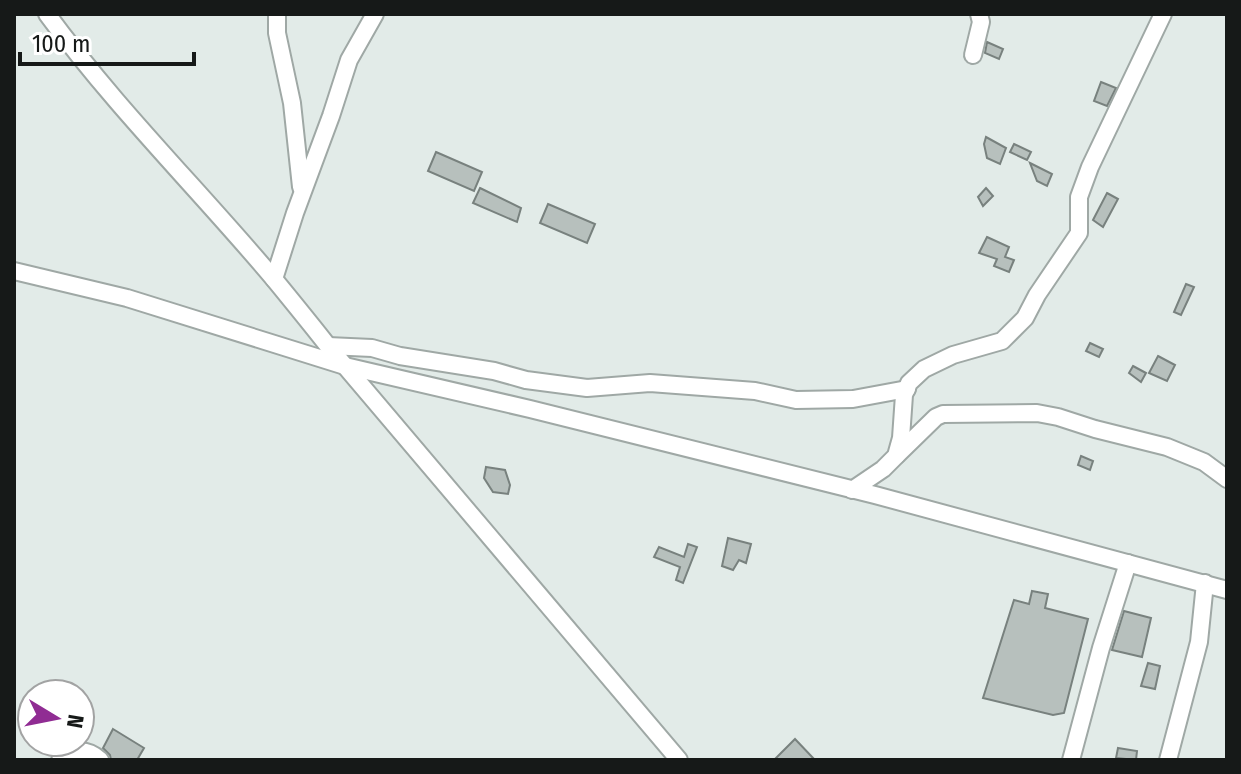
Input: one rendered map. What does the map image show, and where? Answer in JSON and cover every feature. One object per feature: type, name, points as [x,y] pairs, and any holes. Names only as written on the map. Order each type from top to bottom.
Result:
[{"type":"street","points":[[47,14],[80,58],[274,279],[679,760]]},
{"type":"street","points":[[277,14],[277,33],[292,103],[302,193]]},
{"type":"street","points":[[274,279],[349,60],[375,14]]},
{"type":"street","points":[[973,55],[981,22],[979,14]]},
{"type":"street","points":[[896,456],[901,438],[904,395],[909,383],[924,369],[953,355],[1002,341],[1025,318],[1079,233],[1079,197],[1090,167],[1163,14]]},
{"type":"street","points":[[14,271],[127,298],[345,366],[852,490],[1227,590]]},
{"type":"street","points":[[328,346],[372,348],[526,380],[587,388],[650,383],[755,391],[796,400],[853,399],[907,389]]},
{"type":"street","points":[[852,490],[883,469],[936,417],[943,414],[1037,413],[1058,417],[1167,447],[1204,462],[1227,479]]},
{"type":"street","points":[[1071,760],[1128,563]]},
{"type":"street","points":[[1168,760],[1199,642],[1205,583]]},
{"type":"street","points":[[60,760],[73,751],[82,751],[100,760]]},
{"type":"building","points":[[987,42],[1003,49],[999,59],[985,53]]},
{"type":"building","points":[[1101,82],[1116,88],[1107,106],[1094,101]]},
{"type":"building","points":[[986,137],[1006,148],[1000,164],[987,158]]},
{"type":"building","points":[[1014,144],[1031,152],[1027,160],[1010,152]]},
{"type":"building","points":[[436,152],[482,172],[474,191],[428,171]]},
{"type":"building","points":[[1030,163],[1052,174],[1047,186],[1037,181]]},
{"type":"building","points":[[480,188],[521,208],[517,222],[473,203]]},
{"type":"building","points":[[986,188],[993,196],[983,206],[978,197]]},
{"type":"building","points":[[1107,193],[1118,199],[1103,227],[1093,220]]},
{"type":"building","points":[[548,204],[595,224],[587,243],[540,223]]},
{"type":"building","points":[[987,237],[1009,247],[1005,257],[1014,260],[1009,272],[994,266],[997,259],[979,253]]},
{"type":"building","points":[[1186,284],[1194,287],[1181,315],[1174,312]]},
{"type":"building","points":[[1090,343],[1103,349],[1099,357],[1086,351]]},
{"type":"building","points":[[1158,356],[1175,365],[1167,381],[1149,373]]},
{"type":"building","points":[[1133,366],[1146,373],[1141,382],[1129,373]]},
{"type":"building","points":[[1081,456],[1093,461],[1090,470],[1078,465]]},
{"type":"building","points":[[486,467],[505,470],[510,485],[508,494],[493,492],[484,478]]},
{"type":"building","points":[[728,538],[751,544],[746,563],[739,560],[733,570],[722,566]]},
{"type":"building","points":[[688,544],[697,547],[683,583],[676,580],[680,567],[654,557],[659,547],[684,557]]},
{"type":"building","points":[[1032,591],[1048,594],[1045,608],[1088,619],[1064,713],[1053,715],[983,698],[1014,600],[1029,604]]},
{"type":"building","points":[[1124,611],[1151,618],[1142,657],[1112,650]]},
{"type":"building","points":[[1148,663],[1160,666],[1155,689],[1141,686]]},
{"type":"building","points":[[113,729],[144,748],[137,760],[111,760],[103,748]]},
{"type":"building","points":[[795,739],[815,760],[774,760]]},
{"type":"building","points":[[1118,748],[1137,751],[1136,760],[1116,758]]}]
